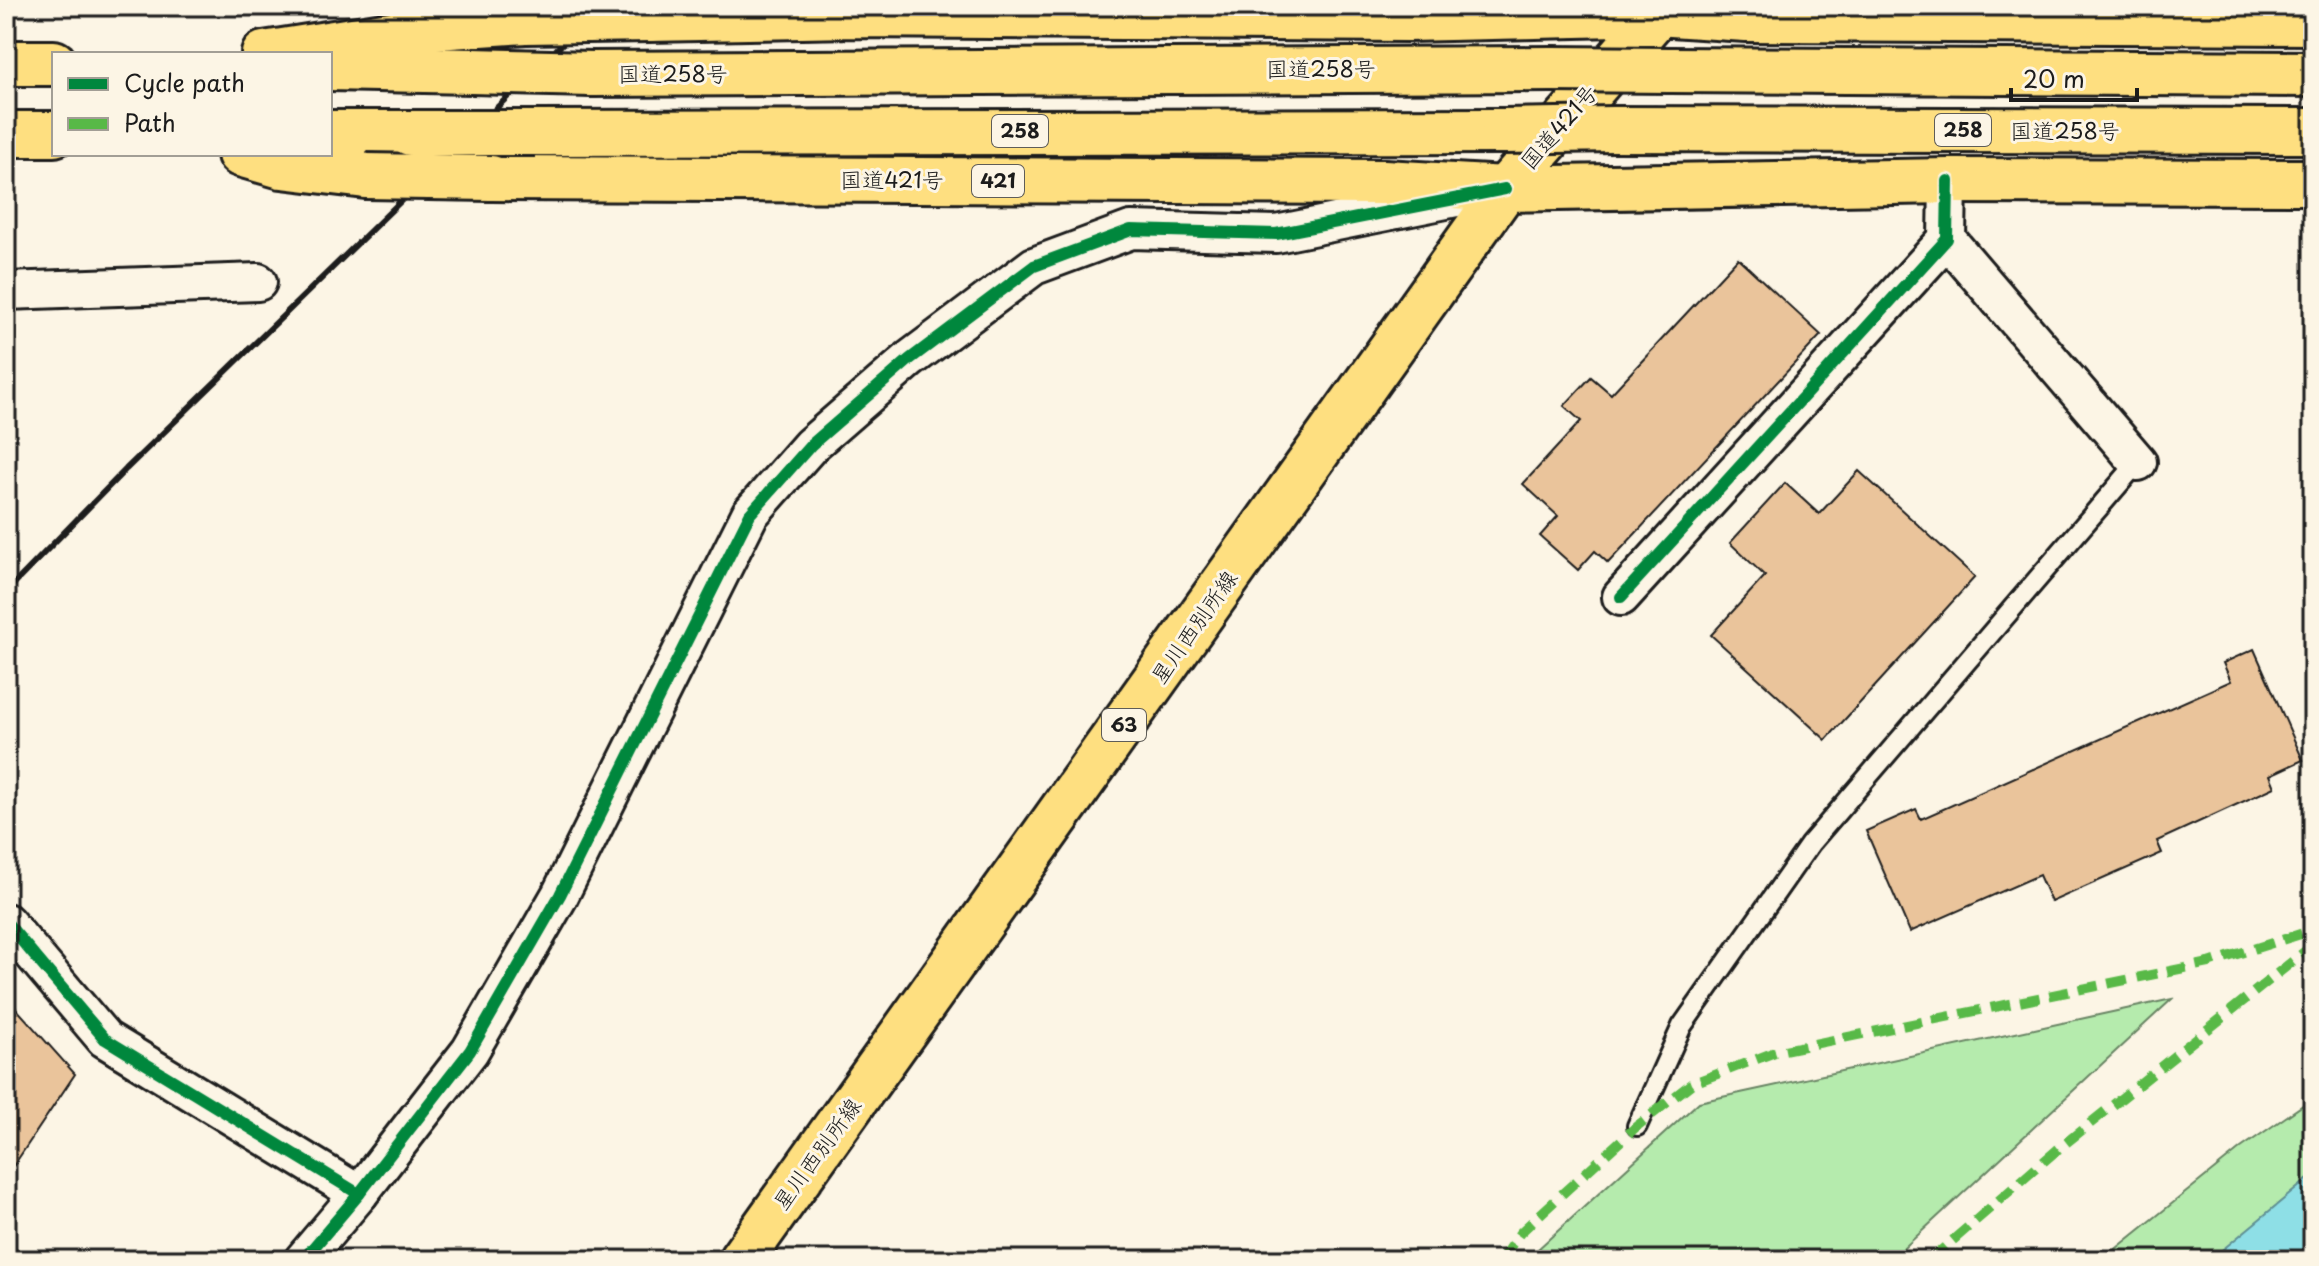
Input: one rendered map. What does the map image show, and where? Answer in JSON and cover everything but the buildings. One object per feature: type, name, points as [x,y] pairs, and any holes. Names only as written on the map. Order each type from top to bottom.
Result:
[{"type":"main road","points":[[277,52],[435,27],[525,21],[850,15],[1407,19],[1661,10],[1746,19],[2313,22]]},
{"type":"main road","name":"国道421号","points":[[247,156],[282,166],[366,176],[1384,182],[1505,189],[1661,10]]},
{"type":"main road","points":[[6,63],[52,63]]},
{"type":"main road","name":"国道258号","points":[[332,68],[592,74],[1552,69],[2313,74]]},
{"type":"main road","name":"国道258号","points":[[332,133],[1613,129],[2313,131]]},
{"type":"main road","points":[[6,134],[52,134]]},
{"type":"main road","points":[[1505,189],[1948,181],[2313,182]]},
{"type":"main road","name":"星川西別所線","points":[[741,1260],[1505,189]]},
{"type":"street","points":[[1621,597],[1947,239],[1948,181]]},
{"type":"street","points":[[303,1260],[359,1194],[470,1051],[560,895],[750,514],[811,445],[910,359],[1034,266],[1103,240],[1131,230],[1276,234],[1505,189]]},
{"type":"street","points":[[1947,239],[2138,462]]},
{"type":"street","points":[[6,291],[258,282]]},
{"type":"street","points":[[6,922],[105,1039],[359,1194]]},
{"type":"lane","points":[[1637,1126],[1682,1026],[1810,844],[2138,462]]},
{"type":"green space","points":[[2172,999],[1891,1260],[1526,1260],[1699,1102]]},
{"type":"green space","points":[[2313,1098],[2313,1175],[2211,1260],[2102,1260],[2241,1148]]},
{"type":"water","points":[[2313,1175],[2313,1260],[2210,1260]]},
{"type":"railway","points":[[6,592],[126,469],[601,6]]},
{"type":"marked path","points":[[1501,1260],[1520,1233],[1561,1195],[1637,1126],[1691,1084],[1775,1052],[2209,963],[2313,930]]},
{"type":"marked path","points":[[1930,1260],[2057,1150],[2313,945]]},
{"type":"cycle path","points":[[1621,597],[1947,239],[1948,181]]},
{"type":"cycle path","points":[[303,1260],[359,1194],[470,1051],[560,895],[750,514],[811,445],[910,359],[1034,266],[1131,230],[1276,234],[1505,189]]},
{"type":"cycle path","points":[[6,922],[105,1039],[359,1194]]}]
